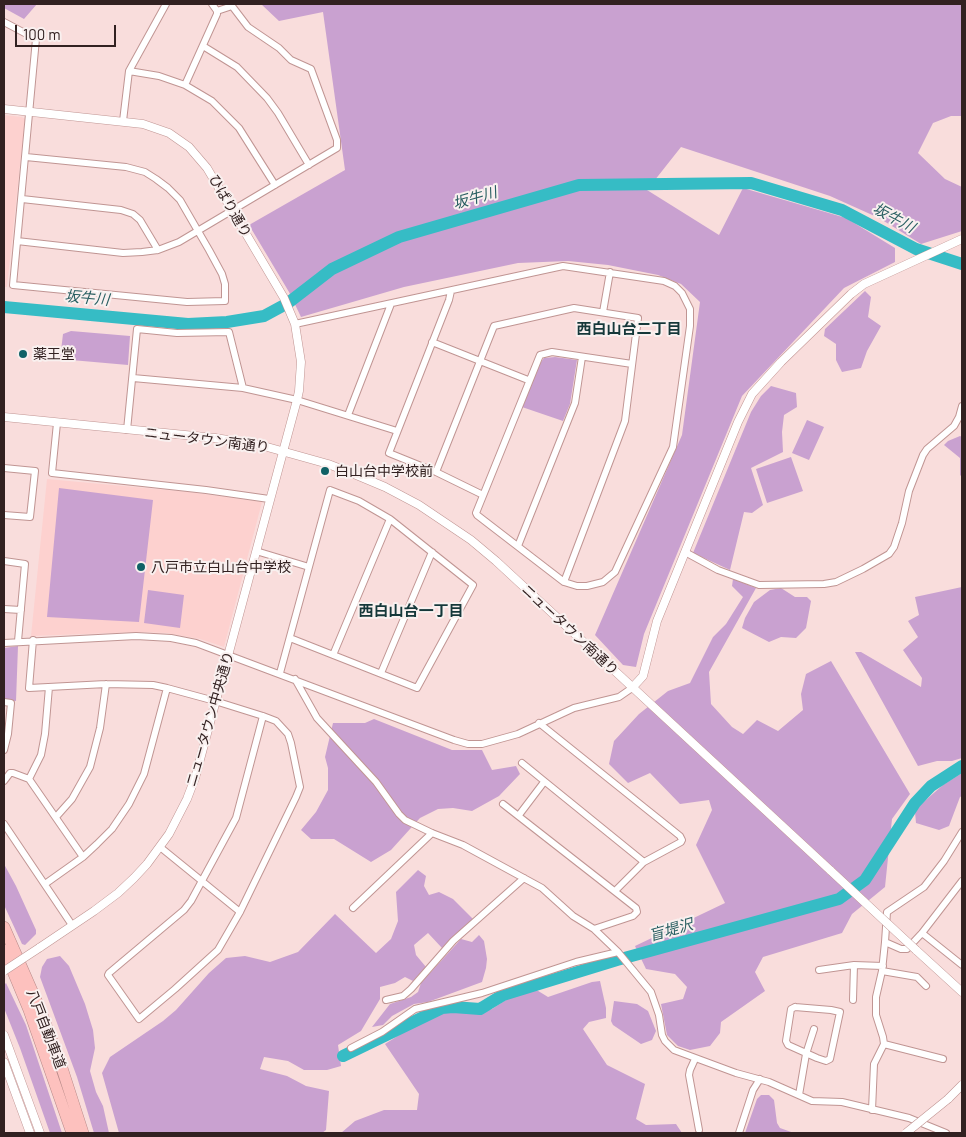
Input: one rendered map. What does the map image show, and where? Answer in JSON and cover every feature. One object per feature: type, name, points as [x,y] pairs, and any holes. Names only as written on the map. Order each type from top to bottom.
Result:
[{"type":"highway","name":"八戸自動車道","points":[[4,927],[61,1065],[83,1133]]},
{"type":"highway","name":"八戸自動車道","points":[[4,950],[29,1010],[72,1133]]},
{"type":"street","points":[[123,121],[129,71],[166,4]]},
{"type":"street","points":[[212,4],[217,11]]},
{"type":"street","points":[[17,241],[123,252],[158,250],[179,242],[337,148],[337,140],[310,69],[290,60],[279,48],[248,27],[232,6],[217,11],[185,85]]},
{"type":"street","points":[[4,22],[36,39],[13,285],[186,302],[225,301],[225,284],[222,274],[180,200],[168,188],[145,172],[126,166],[26,157]]},
{"type":"street","points":[[203,46],[237,67],[267,98],[309,165]]},
{"type":"street","points":[[129,71],[159,76],[185,85],[212,101],[239,128],[276,185]]},
{"type":"street","name":"ひばり通り","points":[[4,110],[123,121],[154,127],[169,133],[190,147],[207,168],[284,298],[293,320],[301,362],[300,383],[283,451]]},
{"type":"street","points":[[22,199],[121,210],[133,214],[140,220],[158,250]]},
{"type":"street","points":[[4,642],[136,636],[196,643],[468,744],[482,744],[500,740],[518,734],[582,705],[619,698],[643,676],[657,621],[738,422],[752,394],[781,362],[850,294],[864,284],[962,239]]},
{"type":"street","points":[[293,320],[391,304],[563,266],[664,281],[675,286],[687,300],[690,309],[690,326],[674,442],[615,572],[603,582],[587,586],[577,586],[564,582],[476,513],[540,354],[552,352],[632,364]]},
{"type":"street","points":[[604,312],[610,272]]},
{"type":"street","points":[[450,291],[449,300],[389,453],[436,472],[483,496]]},
{"type":"street","points":[[348,415],[391,304]]},
{"type":"street","points":[[436,472],[494,326],[574,308],[638,318],[625,421],[564,582]]},
{"type":"street","points":[[127,430],[138,329],[177,333],[229,332],[243,388]]},
{"type":"street","points":[[432,342],[528,380]]},
{"type":"street","points":[[518,546],[575,404],[582,357]]},
{"type":"street","points":[[133,378],[243,388],[297,400],[397,431]]},
{"type":"street","points":[[685,552],[718,570],[759,585],[824,584],[836,582],[862,569],[889,554],[894,547],[910,491],[923,455],[927,449],[954,426],[962,406]]},
{"type":"street","name":"ニュータウン南通り","points":[[4,417],[215,438],[283,451],[328,464],[386,487],[446,522],[496,561],[962,992]]},
{"type":"street","points":[[57,423],[52,473],[270,499]]},
{"type":"street","name":"ニュータウン中央通り","points":[[4,971],[118,893],[134,878],[160,847],[178,817],[195,778],[283,451]]},
{"type":"street","points":[[4,468],[35,471],[30,517],[4,515]]},
{"type":"street","points":[[280,673],[330,490],[359,501],[390,519],[473,585],[416,688],[290,638]]},
{"type":"street","points":[[333,655],[390,519]]},
{"type":"street","points":[[256,551],[309,567]]},
{"type":"street","points":[[381,674],[432,552]]},
{"type":"street","points":[[4,562],[25,564],[18,641]]},
{"type":"street","points":[[4,608],[20,610]]},
{"type":"street","points":[[33,640],[29,688],[106,684],[153,685],[263,716],[276,721],[288,734],[300,786],[290,812],[240,912],[218,950],[139,1019],[108,975],[109,972],[184,910],[191,901],[236,818],[263,716]]},
{"type":"street","points":[[294,679],[317,718],[376,782],[399,814],[413,825],[463,845],[542,888],[573,916],[594,929],[618,952],[651,992],[659,1015],[662,1035],[674,1050],[736,1073],[760,1079],[812,1100],[842,1102],[909,1118],[946,1133]]},
{"type":"street","points":[[56,817],[72,799],[90,767],[100,728],[106,684]]},
{"type":"street","points":[[29,779],[41,755],[49,687]]},
{"type":"street","points":[[45,884],[83,857],[112,829],[136,791],[144,774],[167,688]]},
{"type":"street","points":[[4,702],[11,703],[8,734],[4,750]]},
{"type":"street","points":[[539,723],[680,836],[682,840],[644,862],[615,891]]},
{"type":"street","points":[[522,763],[644,862]]},
{"type":"street","points":[[4,781],[10,773],[29,779],[83,857]]},
{"type":"street","points":[[519,815],[544,782]]},
{"type":"street","points":[[503,804],[636,908],[637,912],[633,916],[594,929]]},
{"type":"street","points":[[4,824],[72,925]]},
{"type":"street","points":[[872,1110],[874,1064],[884,1044],[876,1015],[876,997],[882,968],[887,912],[924,887],[944,861],[962,832]]},
{"type":"street","points":[[352,908],[432,833]]},
{"type":"street","points":[[160,847],[240,912]]},
{"type":"street","points":[[386,1000],[403,996],[411,989],[453,941],[524,878]]},
{"type":"street","points":[[885,942],[901,949],[907,949],[922,933],[962,881]]},
{"type":"street","points":[[922,933],[962,965]]},
{"type":"street","points":[[351,1048],[382,1032],[415,1009],[482,993],[576,962],[618,952]]},
{"type":"street","points":[[853,1000],[854,965]]},
{"type":"street","points":[[818,970],[854,965],[882,968],[918,978],[926,986]]},
{"type":"street","points":[[795,1007],[840,1012],[830,1059],[826,1061],[806,1054],[788,1045],[786,1042],[791,1009],[795,1007]]},
{"type":"street","points":[[799,1095],[806,1054],[814,1029]]},
{"type":"street","points":[[4,1034],[40,1133]]},
{"type":"street","points":[[884,1044],[943,1059]]},
{"type":"street","points":[[696,1059],[689,1074],[699,1130]]},
{"type":"street","points":[[4,1062],[30,1133]]},
{"type":"street","points":[[739,1133],[754,1090],[760,1079]]},
{"type":"street","points":[[906,1133],[948,1099],[962,1085]]},
{"type":"shaded area","points":[[4,4],[37,4],[24,19],[4,8]]},
{"type":"shaded area","points":[[261,4],[962,4],[962,116],[951,116],[933,123],[918,153],[945,179],[962,187],[962,231],[921,244],[879,218],[830,196],[681,147],[647,190],[719,235],[743,188],[846,218],[895,248],[895,262],[844,288],[742,396],[644,634],[636,667],[623,665],[595,635],[682,435],[700,302],[681,284],[658,275],[608,265],[568,261],[518,263],[404,287],[301,317],[289,292],[249,225],[345,170],[323,12],[279,21]]},
{"type":"shaded area","points":[[4,115],[25,119],[7,287],[4,287]]},
{"type":"shaded area","points":[[865,291],[871,297],[868,317],[881,326],[867,351],[861,368],[842,372],[836,360],[836,344],[824,336],[825,329]]},
{"type":"shaded area","points":[[71,331],[130,336],[128,365],[60,359],[63,334]]},
{"type":"shaded area","points":[[555,357],[577,360],[570,404],[563,421],[522,407],[541,362],[544,358]]},
{"type":"shaded area","points":[[771,386],[796,393],[797,407],[784,415],[782,432],[783,452],[751,468],[763,505],[752,513],[744,512],[730,570],[693,553],[751,412],[761,396]]},
{"type":"shaded area","points":[[807,420],[824,427],[809,460],[792,453]]},
{"type":"shaded area","points":[[960,436],[962,437],[962,477],[960,475],[960,458],[944,445],[948,441]]},
{"type":"shaded area","points":[[791,457],[803,491],[767,503],[756,469]]},
{"type":"shaded area","name":"八戸市立白山台中学校","points":[[47,479],[189,492],[262,502],[224,647],[200,639],[167,633],[139,632],[31,636]]},
{"type":"shaded area","points":[[59,488],[153,500],[139,622],[47,617]]},
{"type":"shaded area","points":[[733,579],[756,588],[709,672],[711,704],[732,727],[743,734],[757,720],[778,731],[803,710],[801,694],[806,674],[831,661],[910,794],[892,819],[885,887],[852,914],[842,933],[763,957],[755,972],[765,991],[721,1022],[720,1033],[710,1046],[690,1050],[678,1046],[667,1035],[661,1004],[683,999],[687,987],[675,974],[646,969],[635,946],[725,903],[696,845],[712,810],[709,800],[680,804],[650,773],[628,783],[609,764],[614,741],[639,714],[668,691],[690,683],[713,637],[726,624],[743,597],[732,586]]},
{"type":"shaded area","points":[[962,587],[962,758],[952,761],[937,761],[918,766],[855,652],[861,652],[921,687],[922,678],[903,650],[918,637],[908,621],[919,615],[915,597]]},
{"type":"shaded area","points":[[781,588],[795,597],[807,597],[811,601],[806,628],[796,638],[781,637],[769,642],[742,628],[754,602],[770,590]]},
{"type":"shaded area","points":[[148,590],[184,595],[180,628],[144,623]]},
{"type":"shaded area","points":[[18,646],[16,701],[4,700],[4,648]]},
{"type":"shaded area","points":[[374,719],[452,750],[482,750],[492,770],[516,766],[520,774],[499,796],[472,811],[453,808],[438,809],[420,818],[391,850],[371,862],[334,839],[311,839],[301,830],[316,812],[328,790],[328,768],[325,757],[333,723],[365,723]]},
{"type":"shaded area","points":[[962,773],[962,796],[949,826],[939,830],[916,823],[915,812],[919,806],[943,785]]},
{"type":"shaded area","points":[[4,864],[36,930],[36,934],[25,945],[22,944],[4,905]]},
{"type":"shaded area","points":[[418,870],[426,876],[424,886],[429,895],[439,892],[453,899],[473,919],[442,948],[428,933],[414,945],[416,955],[426,967],[413,981],[405,977],[395,983],[380,987],[380,999],[361,1031],[338,1045],[341,1066],[327,1070],[304,1070],[288,1061],[264,1057],[260,1069],[287,1076],[306,1086],[329,1091],[326,1130],[322,1133],[119,1133],[102,1073],[110,1057],[176,1010],[209,973],[226,958],[245,956],[270,962],[298,952],[335,914],[376,953],[391,939],[398,921],[396,892]]},
{"type":"shaded area","points":[[479,935],[484,941],[487,959],[482,982],[428,1002],[414,1004],[392,1016],[383,1025],[372,1027],[390,1004],[411,997],[418,992],[421,983],[461,939],[472,942]]},
{"type":"shaded area","points":[[60,956],[69,966],[85,1004],[93,1030],[95,1048],[90,1071],[96,1092],[103,1106],[109,1133],[94,1133],[77,1077],[40,977],[42,967],[47,959]]},
{"type":"shaded area","points":[[600,981],[606,1008],[606,1018],[589,1022],[583,1029],[607,1065],[645,1084],[636,1119],[646,1125],[676,1124],[682,1133],[341,1133],[355,1121],[384,1110],[417,1110],[419,1094],[385,1044],[412,1027],[445,1012],[476,1013],[492,1009],[509,998],[535,989],[548,997]]},
{"type":"shaded area","points":[[6,983],[26,1025],[62,1133],[50,1133],[4,1008],[4,985]]},
{"type":"shaded area","points":[[614,1001],[637,1004],[648,1011],[656,1031],[652,1040],[641,1044],[613,1025],[611,1021]]},
{"type":"shaded area","points":[[761,1095],[769,1095],[774,1100],[777,1123],[780,1128],[794,1133],[745,1133],[757,1099]]},
{"type":"waterway","name":"坂牛川","points":[[4,307],[188,324],[227,322],[264,316],[288,303],[332,269],[399,237],[579,185],[751,183],[842,210],[916,249],[962,264]]},
{"type":"waterway","name":"盲堤沢","points":[[343,1056],[442,1008],[480,1009],[503,995],[617,960],[839,899],[865,880],[915,803],[931,786],[962,766]]},
{"type":"place","name":"薬王堂","points":[[23,354]]},
{"type":"place","name":"白山台中学校前","points":[[325,471]]},
{"type":"place","name":"八戸市立白山台中学校","points":[[141,567]]},
{"type":"district","name":"西白山台二丁目","points":[[629,329]]},
{"type":"district","name":"西白山台一丁目","points":[[411,611]]}]
